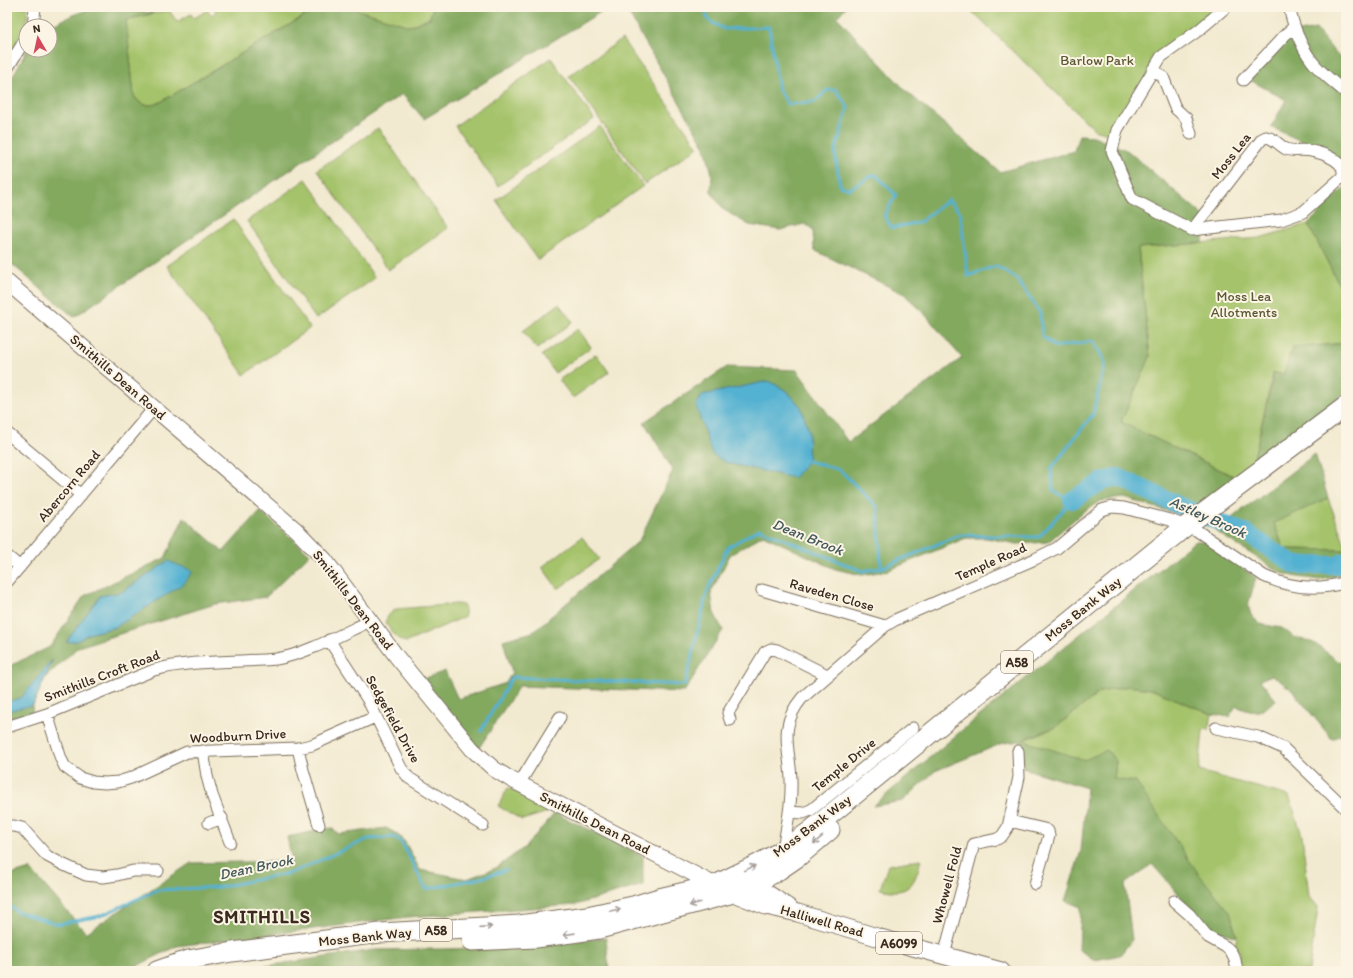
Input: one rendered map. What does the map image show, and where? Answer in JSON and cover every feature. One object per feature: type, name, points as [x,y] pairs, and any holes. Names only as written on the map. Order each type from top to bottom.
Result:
[{"type":"highway","name":"Moss Bank Way","points":[[157,971],[188,960],[232,952],[380,933],[519,925],[560,920],[633,906],[659,898],[715,885],[783,850],[810,831],[1346,406]]},
{"type":"highway","name":"Moss Bank Way","points":[[189,971],[228,963],[399,942],[529,938],[567,934],[613,926],[733,894],[767,878],[798,857],[1191,528],[1346,420]]},
{"type":"main road","points":[[715,885],[751,885],[768,892],[774,898],[798,913]]},
{"type":"main road","name":"Halliwell Road","points":[[715,885],[733,894],[766,906],[798,913],[996,970]]},
{"type":"street","points":[[34,18],[35,7]]},
{"type":"street","points":[[1192,230],[1132,199],[1112,151],[1117,130],[1161,57],[1199,30],[1226,7]]},
{"type":"street","points":[[1283,7],[1292,7]]},
{"type":"street","points":[[1289,8],[1294,27],[1304,49],[1316,66],[1346,92]]},
{"type":"street","points":[[1243,80],[1294,27]]},
{"type":"street","points":[[7,69],[18,51]]},
{"type":"street","points":[[1153,69],[1163,77],[1176,109],[1186,118],[1191,134]]},
{"type":"street","name":"Moss Lea","points":[[1266,137],[1274,138],[1280,145],[1290,150],[1310,150],[1324,154],[1341,164],[1343,168],[1344,173],[1342,177],[1304,212],[1281,220],[1192,230],[1262,139],[1266,137]]},
{"type":"street","name":"Smithills Dean Road","points":[[7,282],[296,530],[325,560],[397,658],[472,749],[494,769],[519,784],[715,885]]},
{"type":"street","name":"Abercorn Road","points":[[7,582],[154,408]]},
{"type":"street","points":[[7,432],[81,495]]},
{"type":"street","name":"Temple Road","points":[[783,850],[792,789],[787,750],[787,733],[795,706],[802,698],[885,626],[1057,548],[1102,510],[1112,507],[1124,508],[1170,520],[1191,528],[1264,576],[1276,582],[1290,586],[1312,588],[1332,586],[1346,582]]},
{"type":"street","points":[[7,556],[20,567]]},
{"type":"street","name":"Raveden Close","points":[[768,589],[885,626]]},
{"type":"street","name":"Smithills Croft Road","points":[[7,727],[47,714],[154,670],[172,665],[191,663],[278,658],[298,653],[370,621]]},
{"type":"street","name":"Sedgefield Drive","points":[[329,640],[368,700],[401,768],[409,778],[461,816],[483,825]]},
{"type":"street","points":[[730,720],[728,713],[765,652],[771,649],[777,650],[827,675]]},
{"type":"street","name":"Woodburn Drive","points":[[47,714],[61,759],[65,767],[80,778],[93,782],[105,783],[118,782],[131,778],[187,752],[298,748],[312,745],[375,717]]},
{"type":"street","points":[[519,784],[560,717]]},
{"type":"street","name":"Temple Drive","points":[[789,812],[803,813],[811,810],[913,728]]},
{"type":"street","points":[[1216,728],[1258,737],[1283,748],[1289,752],[1346,809]]},
{"type":"street","points":[[298,748],[319,825]]},
{"type":"street","points":[[202,751],[210,788],[230,842]]},
{"type":"street","name":"Whowell Fold","points":[[944,955],[974,844],[997,839],[1002,836],[1008,828],[1019,776],[1018,751]]},
{"type":"street","points":[[209,822],[222,818]]},
{"type":"street","points":[[1010,821],[1044,829],[1048,832],[1049,836],[1035,884]]},
{"type":"street","points":[[7,826],[22,828],[47,856],[86,875],[117,875],[133,871],[154,873]]},
{"type":"street","points":[[1174,901],[1190,915],[1208,937],[1226,947],[1231,952],[1235,960],[1237,971]]},
{"type":"green space","points":[[7,7],[28,7],[27,18],[18,18],[18,41],[7,57]]},
{"type":"green space","points":[[213,7],[319,7],[159,103],[145,105],[139,102],[134,96],[126,20],[169,10],[177,22],[191,14],[194,18],[208,10],[211,15],[216,12]]},
{"type":"green space","points":[[319,7],[348,7],[410,26],[430,18],[433,7],[609,7],[424,119],[402,94],[74,317],[7,260],[7,87],[23,58],[58,58],[58,22],[80,12],[92,9],[119,8],[154,13],[126,20],[134,96],[139,102],[145,105],[159,103]]},
{"type":"green space","points":[[348,7],[433,7],[430,17],[410,26]]},
{"type":"green space","points":[[625,7],[846,7],[837,17],[905,90],[1000,172],[1074,151],[1079,135],[1094,136],[1128,151],[1205,217],[1203,243],[1138,248],[1150,357],[1121,422],[1235,477],[1184,516],[1124,498],[1100,501],[1083,512],[1048,542],[1017,544],[987,538],[966,538],[889,570],[862,575],[835,569],[763,535],[730,555],[711,592],[714,613],[723,630],[684,692],[519,686],[479,748],[421,680],[445,671],[458,699],[506,683],[512,672],[503,640],[533,632],[639,541],[673,470],[644,422],[727,367],[797,370],[848,442],[962,358],[923,312],[904,294],[814,250],[813,229],[804,224],[780,230],[749,225],[724,210],[711,192],[712,174],[705,147]]},
{"type":"green space","name":"Barlow Park","points":[[967,7],[1219,7],[1161,57],[1112,134],[1096,131]]},
{"type":"green space","points":[[1316,29],[1336,54],[1346,61],[1346,162],[1271,127],[1286,100],[1250,80],[1288,34]]},
{"type":"green space","points":[[622,39],[698,147],[645,184],[569,76]]},
{"type":"green space","points":[[551,58],[594,119],[498,186],[455,126]]},
{"type":"green space","points":[[600,126],[643,186],[538,260],[496,200]]},
{"type":"green space","points":[[378,128],[448,228],[388,270],[317,170]]},
{"type":"green space","points":[[306,179],[375,278],[316,319],[247,221]]},
{"type":"green space","points":[[1346,186],[1346,298],[1308,224]]},
{"type":"green space","points":[[233,219],[310,328],[244,375],[167,266]]},
{"type":"green space","name":"Moss Lea Allotments","points":[[1308,224],[1346,298],[1346,343],[1292,348],[1284,374],[1273,373],[1253,462],[1235,477],[1121,422],[1150,357],[1138,248],[1259,238]]},
{"type":"green space","points":[[559,304],[573,322],[537,349],[523,331]]},
{"type":"green space","points":[[578,329],[591,347],[555,373],[542,355]]},
{"type":"green space","points":[[1346,343],[1346,392],[1253,462],[1274,373],[1284,374],[1292,348]]},
{"type":"green space","points":[[596,354],[609,372],[573,398],[559,380]]},
{"type":"green space","points":[[1315,454],[1328,498],[1274,523],[1284,549],[1346,550],[1346,574],[1320,580],[1281,573],[1215,531]]},
{"type":"green space","points":[[1328,498],[1346,550],[1283,549],[1273,523]]},
{"type":"green space","points":[[260,511],[310,554],[266,597],[215,604],[78,647],[45,678],[33,705],[32,712],[7,718],[7,667],[50,647],[84,596],[165,558],[184,517],[223,552]],"holes":[[[168,561],[116,627],[88,634],[100,596],[122,592]]]},
{"type":"green space","points":[[582,537],[599,559],[558,589],[542,567]]},
{"type":"green space","points":[[1195,541],[1206,541],[1256,578],[1248,605],[1251,615],[1260,624],[1282,628],[1294,637],[1314,643],[1338,661],[1346,664],[1346,733],[1332,739],[1291,689],[1272,675],[1260,680],[1276,700],[1261,710],[1248,711],[1236,706],[1229,717],[1212,714],[1151,689],[1128,686],[1100,692],[1056,727],[1022,740],[1084,760],[1107,750],[1116,761],[1114,779],[1136,782],[1198,873],[1230,912],[1237,937],[1208,928],[1152,864],[1125,884],[1132,940],[1120,955],[1095,960],[1079,950],[1081,907],[1065,901],[1081,851],[1087,788],[1023,768],[1021,741],[1003,743],[935,771],[903,801],[873,806],[961,731]]},
{"type":"green space","points":[[457,604],[463,605],[465,611],[464,617],[407,642],[398,638],[385,623],[389,615],[396,609]]},
{"type":"green space","points":[[1128,686],[1151,689],[1212,714],[1209,729],[1203,730],[1199,771],[1289,796],[1302,835],[1309,896],[1318,907],[1309,971],[1239,970],[1240,952],[1234,947],[1237,937],[1220,900],[1114,779],[1116,761],[1084,760],[1022,741],[1056,727],[1100,692]]},
{"type":"green space","points":[[508,788],[551,809],[548,812],[522,820],[498,806]]},
{"type":"green space","points":[[555,813],[643,856],[643,885],[575,905],[408,917],[177,946],[127,971],[7,971],[7,876],[30,869],[86,933],[191,863],[292,861],[287,837],[331,828],[339,834],[386,828],[397,834],[405,842],[420,870],[467,879],[496,868],[525,847]]},
{"type":"green space","points":[[921,859],[916,876],[909,886],[898,891],[880,889],[888,865]]},
{"type":"green space","points":[[606,938],[609,971],[232,971],[373,950],[508,948]]},
{"type":"water","points":[[769,381],[787,391],[801,407],[809,432],[808,461],[794,478],[727,463],[712,454],[696,406],[702,395]]},
{"type":"water","points":[[168,561],[193,571],[183,584],[116,627],[88,634],[77,641],[66,642],[100,596],[122,592]]},
{"type":"water","points":[[53,659],[33,705],[7,711],[7,702],[21,698]]},
{"type":"waterway","points":[[481,731],[512,677],[685,685],[707,592],[728,547],[759,529],[862,571],[881,568],[959,535],[1039,537],[1072,500],[1053,490],[1051,469],[1093,414],[1105,362],[1093,341],[1055,347],[1042,336],[1040,313],[1017,279],[996,266],[968,276],[960,212],[948,200],[920,222],[892,228],[884,216],[896,195],[876,175],[871,176],[849,189],[840,186],[835,153],[848,107],[836,90],[827,90],[815,102],[788,104],[779,91],[769,27],[724,29],[708,20],[704,7]]},
{"type":"waterway","points":[[808,461],[840,470],[878,508],[881,568]]},
{"type":"waterway","name":"Astley Brook","points":[[1072,500],[1101,482],[1118,477],[1182,507],[1246,533],[1295,565],[1337,565],[1346,561]]},
{"type":"waterway","name":"Dean Brook","points":[[7,904],[18,912],[58,924],[100,916],[157,890],[219,887],[291,873],[368,839],[394,837],[402,843],[426,889],[481,878],[506,870]]},
{"type":"district","name":"SMITHILLS","points":[[262,917]]}]
